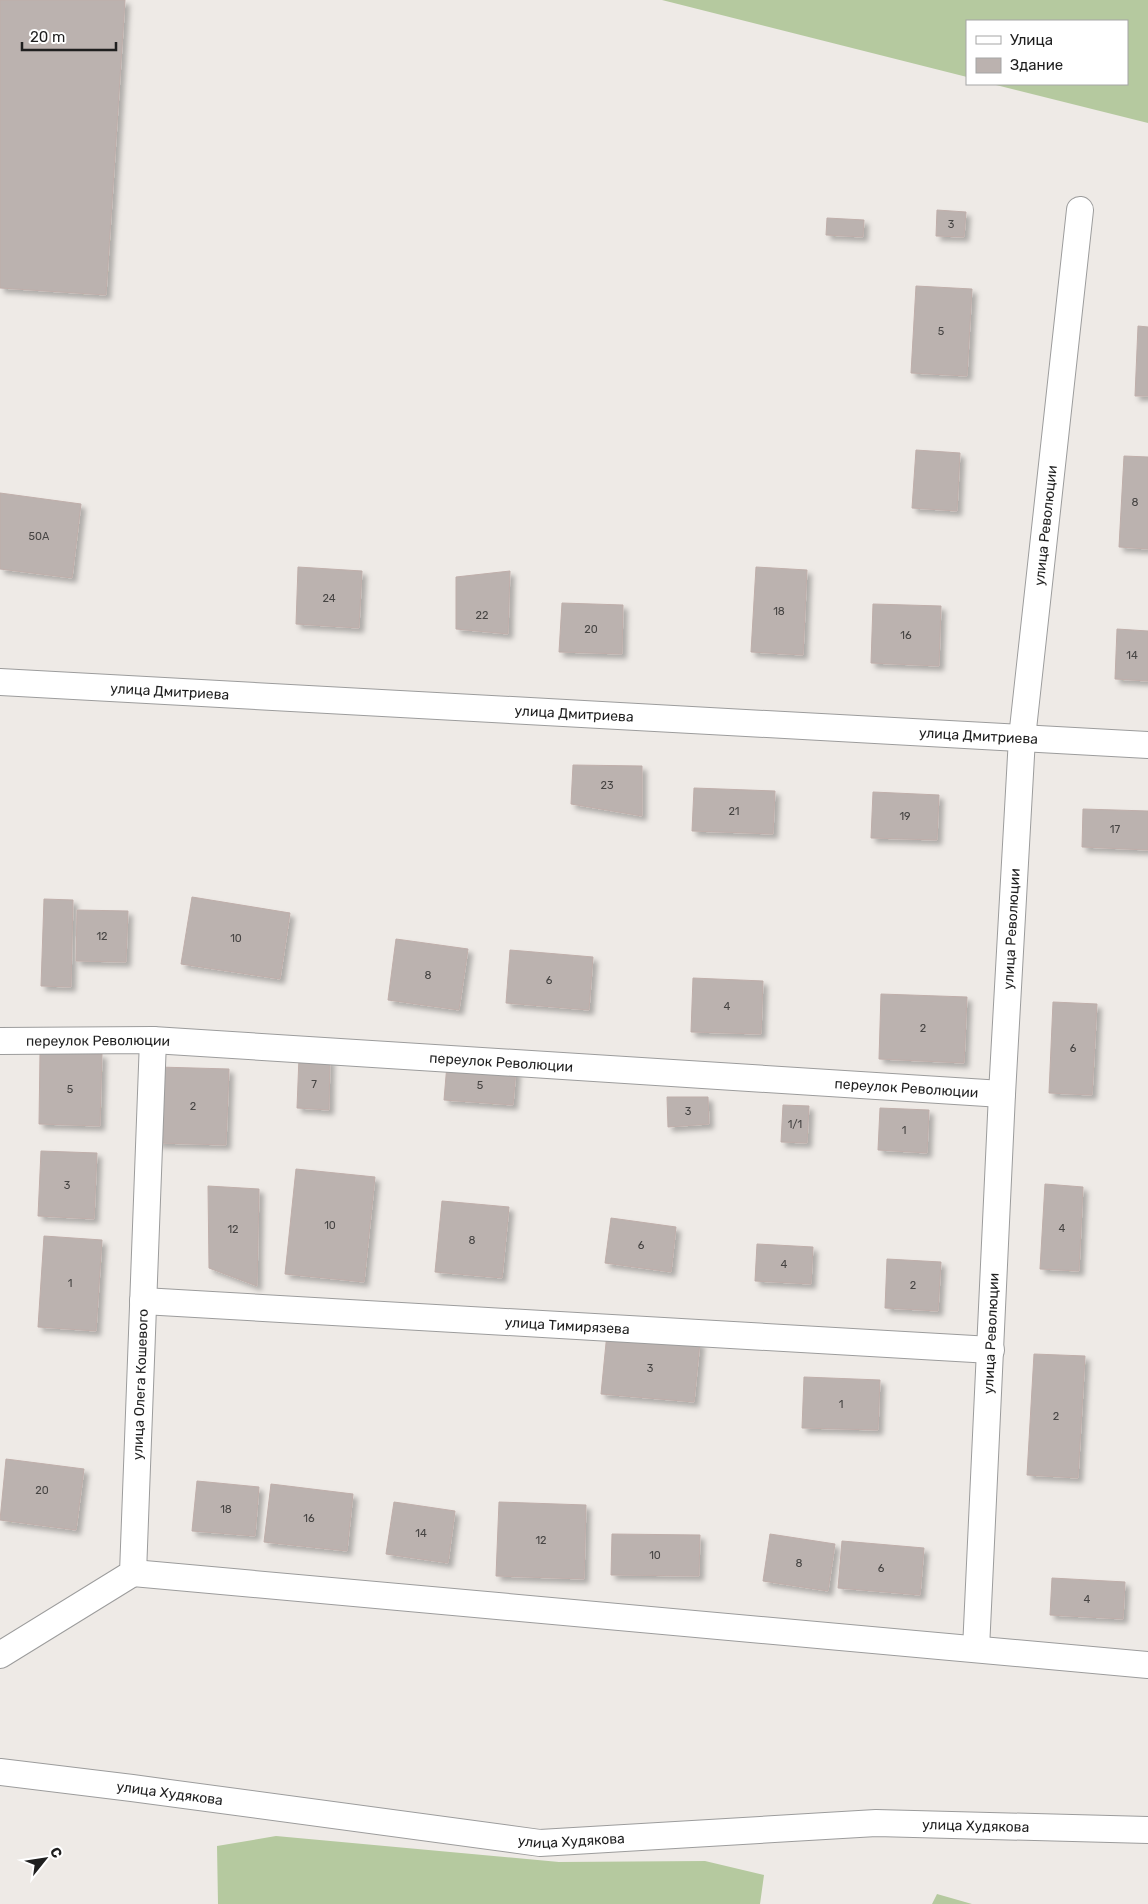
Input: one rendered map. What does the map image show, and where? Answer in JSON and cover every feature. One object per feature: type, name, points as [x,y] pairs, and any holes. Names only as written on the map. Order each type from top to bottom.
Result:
[{"type":"street","name":"улица Революции","points":[[976,1649],[1002,1094],[1022,738],[1080,210]]},
{"type":"street","name":"улица Дмитриева","points":[[0,682],[1148,745]]},
{"type":"street","name":"переулок Революции","points":[[0,1041],[153,1040],[1002,1094]]},
{"type":"street","name":"улица Олега Кошевого","points":[[133,1573],[153,1040]]},
{"type":"street","name":"улица Тимирязева","points":[[143,1301],[991,1350]]},
{"type":"street","points":[[0,1655],[133,1573],[1148,1665]]},
{"type":"street","name":"улица Худякова","points":[[0,1772],[540,1843],[876,1823],[1148,1830]]},
{"type":"green space","points":[[662,0],[1148,0],[1148,123],[996,85],[1128,85],[1128,20],[966,20],[966,77]]},
{"type":"green space","points":[[276,1836],[559,1862],[705,1861],[764,1875],[760,1904],[218,1904],[217,1846]]},
{"type":"green space","points":[[937,1894],[972,1904],[932,1904]]},
{"type":"building","points":[[0,0],[125,0],[106,295],[0,288]]},
{"type":"building","points":[[937,210],[966,212],[964,237],[936,236]]},
{"type":"building","points":[[827,218],[864,220],[863,237],[826,235]]},
{"type":"building","points":[[916,286],[972,289],[967,376],[911,373]]},
{"type":"building","points":[[1138,326],[1148,327],[1148,396],[1135,396]]},
{"type":"building","points":[[916,450],[960,453],[957,511],[912,508]]},
{"type":"building","points":[[1124,456],[1148,457],[1148,549],[1119,547]]},
{"type":"building","points":[[0,493],[81,504],[72,578],[0,569]]},
{"type":"building","points":[[298,567],[362,571],[359,628],[296,624]]},
{"type":"building","points":[[756,567],[807,570],[803,655],[751,652]]},
{"type":"building","points":[[510,571],[508,634],[456,629],[456,577]]},
{"type":"building","points":[[562,603],[623,605],[622,654],[559,652]]},
{"type":"building","points":[[873,604],[941,606],[939,666],[871,663]]},
{"type":"building","points":[[1117,629],[1148,631],[1148,681],[1115,679]]},
{"type":"building","points":[[573,765],[642,766],[642,816],[571,804]]},
{"type":"building","points":[[694,788],[775,791],[773,834],[692,831]]},
{"type":"building","points":[[873,792],[939,795],[937,840],[871,838]]},
{"type":"building","points":[[1083,809],[1148,811],[1148,850],[1082,847]]},
{"type":"building","points":[[192,897],[290,913],[280,979],[181,964]]},
{"type":"building","points":[[44,899],[73,900],[71,987],[41,986]]},
{"type":"building","points":[[77,910],[128,911],[126,962],[76,961]]},
{"type":"building","points":[[396,939],[468,949],[459,1010],[388,1000]]},
{"type":"building","points":[[510,950],[593,957],[589,1010],[506,1003]]},
{"type":"building","points":[[693,978],[763,981],[761,1034],[691,1032]]},
{"type":"building","points":[[881,994],[967,997],[964,1063],[879,1059]]},
{"type":"building","points":[[1053,1002],[1097,1004],[1092,1095],[1049,1093]]},
{"type":"building","points":[[40,1052],[102,1054],[100,1126],[39,1124]]},
{"type":"building","points":[[299,1057],[330,1059],[329,1110],[297,1108]]},
{"type":"building","points":[[447,1064],[516,1070],[513,1105],[444,1100]]},
{"type":"building","points":[[159,1067],[229,1069],[226,1145],[157,1143]]},
{"type":"building","points":[[667,1097],[708,1097],[709,1124],[668,1127]]},
{"type":"building","points":[[783,1105],[809,1106],[807,1143],[781,1142]]},
{"type":"building","points":[[880,1108],[929,1110],[927,1153],[878,1150]]},
{"type":"building","points":[[41,1151],[97,1153],[94,1219],[38,1216]]},
{"type":"building","points":[[296,1169],[375,1177],[364,1282],[285,1274]]},
{"type":"building","points":[[1045,1184],[1083,1187],[1079,1271],[1040,1269]]},
{"type":"building","points":[[208,1186],[259,1189],[257,1286],[209,1268]]},
{"type":"building","points":[[442,1201],[509,1207],[502,1278],[435,1272]]},
{"type":"building","points":[[611,1218],[676,1227],[671,1272],[605,1263]]},
{"type":"building","points":[[44,1236],[102,1240],[96,1331],[38,1327]]},
{"type":"building","points":[[757,1244],[813,1247],[811,1284],[755,1281]]},
{"type":"building","points":[[887,1259],[941,1262],[938,1311],[885,1308]]},
{"type":"building","points":[[607,1333],[700,1342],[694,1402],[601,1394]]},
{"type":"building","points":[[1034,1354],[1085,1356],[1078,1478],[1027,1475]]},
{"type":"building","points":[[804,1377],[880,1380],[878,1430],[802,1428]]},
{"type":"building","points":[[6,1459],[84,1469],[76,1530],[0,1520]]},
{"type":"building","points":[[197,1481],[259,1487],[255,1536],[192,1531]]},
{"type":"building","points":[[271,1484],[353,1494],[347,1551],[264,1542]]},
{"type":"building","points":[[394,1502],[455,1511],[448,1563],[386,1554]]},
{"type":"building","points":[[499,1502],[586,1505],[584,1579],[496,1576]]},
{"type":"building","points":[[612,1534],[700,1535],[699,1576],[611,1575]]},
{"type":"building","points":[[770,1534],[835,1544],[828,1591],[763,1581]]},
{"type":"building","points":[[842,1541],[924,1548],[920,1595],[838,1588]]},
{"type":"building","points":[[1052,1578],[1125,1582],[1123,1619],[1050,1615]]}]
